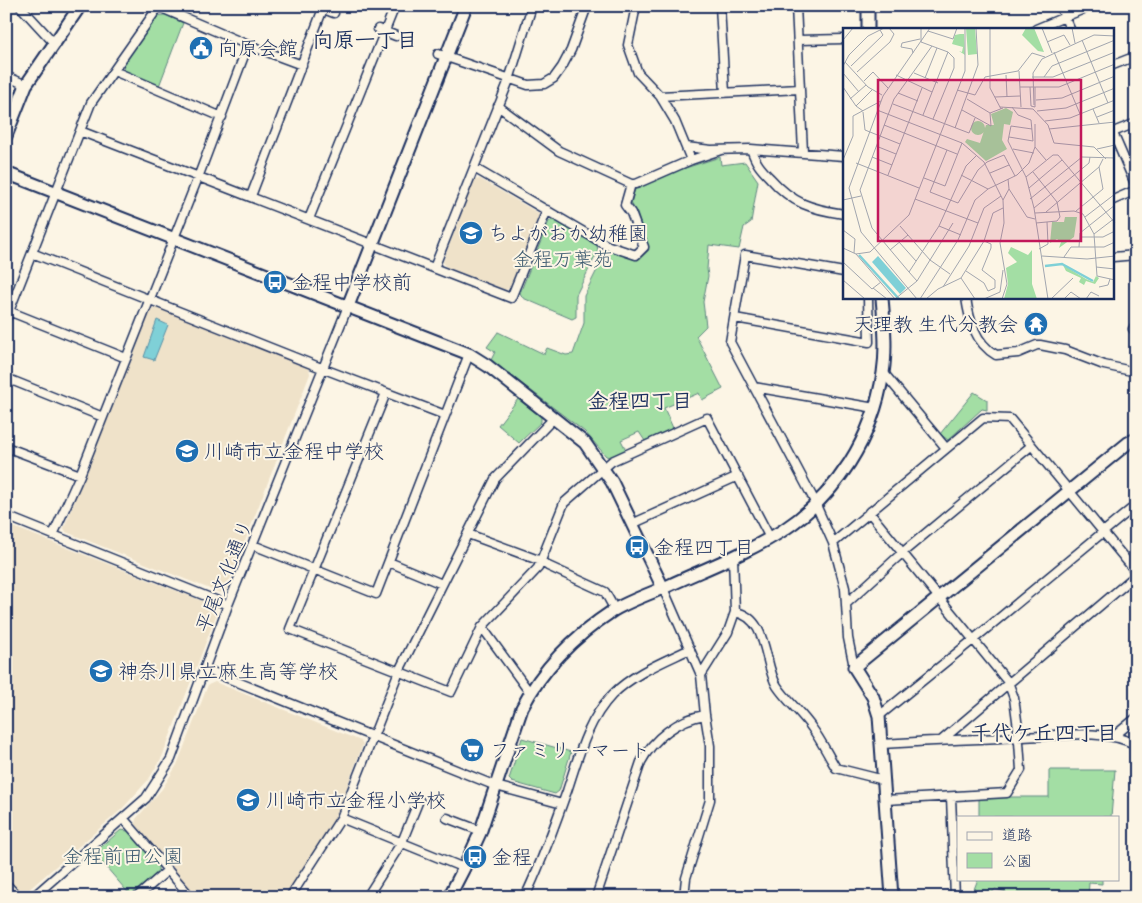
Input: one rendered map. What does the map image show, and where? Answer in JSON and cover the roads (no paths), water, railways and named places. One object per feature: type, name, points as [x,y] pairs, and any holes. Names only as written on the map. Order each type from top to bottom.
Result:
[{"type":"street","points":[[20,6],[54,43]]},
{"type":"street","points":[[6,136],[10,115],[26,85],[80,6]]},
{"type":"street","points":[[6,320],[92,103],[158,6],[248,45],[302,65]]},
{"type":"street","points":[[309,220],[381,30],[395,6]]},
{"type":"street","points":[[348,306],[442,55],[466,6]]},
{"type":"street","points":[[434,268],[508,80],[532,6]]},
{"type":"street","points":[[442,55],[508,80],[528,85],[544,84],[554,78],[571,50],[586,6]]},
{"type":"street","points":[[636,6],[628,45],[638,73],[660,96],[675,121],[691,160]]},
{"type":"street","points":[[720,6],[724,93]]},
{"type":"street","points":[[796,6],[803,152]]},
{"type":"street","points":[[868,6],[868,28]]},
{"type":"street","points":[[1060,6],[1070,28]]},
{"type":"street","points":[[1038,28],[1091,6]]},
{"type":"street","points":[[251,196],[302,65],[321,7],[334,13]]},
{"type":"street","points":[[381,30],[396,36]]},
{"type":"street","points":[[798,40],[843,39]]},
{"type":"street","points":[[53,535],[80,475],[199,176],[248,45]]},
{"type":"street","points":[[1114,65],[1136,56]]},
{"type":"street","points":[[114,71],[222,117]]},
{"type":"street","points":[[6,76],[26,85]]},
{"type":"street","points":[[660,96],[800,90]]},
{"type":"street","points":[[498,106],[559,151],[631,184],[636,184],[691,160],[722,150]]},
{"type":"street","points":[[1114,132],[1136,123]]},
{"type":"street","points":[[80,131],[511,298],[547,210]]},
{"type":"street","points":[[1114,134],[1136,186]]},
{"type":"street","points":[[686,147],[722,150],[752,149],[843,156]]},
{"type":"street","points":[[752,149],[756,163],[784,193],[808,206],[843,214]]},
{"type":"street","points":[[474,168],[606,244],[636,255],[644,247],[631,213],[625,205],[631,184]]},
{"type":"street","points":[[6,173],[469,354],[488,366],[586,443],[612,482],[663,588],[701,675],[710,746],[710,800],[686,878],[684,897]]},
{"type":"street","points":[[1114,200],[1136,190]]},
{"type":"street","points":[[32,253],[445,415]]},
{"type":"street","points":[[843,272],[745,255],[730,342],[816,504],[833,543],[847,603],[848,638],[854,667],[872,697],[879,716],[892,897]]},
{"type":"street","points":[[1114,257],[1136,255]]},
{"type":"street","points":[[735,318],[870,342],[868,299]]},
{"type":"street","points":[[449,897],[481,831],[522,708],[545,671],[563,650],[615,610],[733,557],[770,538],[816,504],[833,486],[855,455],[875,408],[883,372],[882,299]]},
{"type":"street","points":[[966,299],[968,311],[976,333],[983,345],[996,354],[1018,353],[1040,345],[1065,350],[1104,365],[1136,372]]},
{"type":"street","name":"平尾文化通り","points":[[33,897],[146,798],[171,759],[206,669],[228,605],[348,306]]},
{"type":"street","points":[[8,311],[126,358]]},
{"type":"street","points":[[253,545],[376,594],[469,354]]},
{"type":"street","points":[[883,372],[946,448]]},
{"type":"street","points":[[6,378],[103,417]]},
{"type":"street","points":[[754,387],[875,408]]},
{"type":"street","points":[[386,393],[290,629],[451,692],[482,627],[538,568],[564,503],[612,461],[707,418],[770,538]]},
{"type":"street","points":[[290,897],[341,818],[399,671],[495,479],[554,418]]},
{"type":"street","points":[[833,543],[983,418],[1010,420],[1136,573],[942,740]]},
{"type":"street","points":[[854,667],[1136,438]]},
{"type":"street","points":[[847,603],[902,553],[1032,446]]},
{"type":"street","points":[[6,447],[80,475]]},
{"type":"street","points":[[632,524],[738,476]]},
{"type":"street","points":[[879,716],[974,640],[1136,504]]},
{"type":"street","points":[[869,512],[1008,682],[1014,698],[1021,770],[1007,793],[886,800]]},
{"type":"street","points":[[6,516],[228,605]]},
{"type":"street","points":[[468,534],[541,561],[605,592],[615,610]]},
{"type":"street","points":[[701,675],[728,632],[735,612],[733,557]]},
{"type":"street","points":[[389,562],[442,584]]},
{"type":"street","points":[[735,612],[743,613],[755,624],[776,685],[812,727],[836,768],[884,780]]},
{"type":"street","points":[[482,627],[530,693]]},
{"type":"street","points":[[525,897],[541,864],[584,740],[596,717],[612,695],[637,675],[690,649]]},
{"type":"street","points":[[206,669],[496,786],[562,804]]},
{"type":"street","points":[[596,897],[641,762],[648,749],[657,739],[676,727],[697,717],[705,716]]},
{"type":"street","points":[[1113,737],[1136,718]]},
{"type":"street","points":[[882,744],[1074,735],[1113,737],[1136,745]]},
{"type":"street","points":[[951,797],[955,897]]},
{"type":"street","points":[[367,897],[402,842],[419,800]]},
{"type":"street","points":[[123,818],[191,897]]},
{"type":"street","points":[[341,818],[464,868]]},
{"type":"street","points":[[447,818],[481,831]]},
{"type":"street","points":[[136,897],[168,870]]},
{"type":"street","points":[[6,884],[18,897]]},
{"type":"street","points":[[1135,897],[1136,885]]},
{"type":"water","points":[[157,320],[168,325],[154,360],[144,357]]},
{"type":"place","name":"向原会館","points":[[201,48]]},
{"type":"place","name":"ちよがおか幼稚園","points":[[471,233]]},
{"type":"place","name":"金程中学校前","points":[[275,282]]},
{"type":"place","name":"天理教 生代分教会","points":[[1036,324]]},
{"type":"place","name":"川崎市立金程中学校","points":[[187,451]]},
{"type":"place","name":"金程四丁目","points":[[637,547]]},
{"type":"place","name":"神奈川県立麻生高等学校","points":[[101,671]]},
{"type":"place","name":"ファミリーマート","points":[[472,750]]},
{"type":"place","name":"川崎市立金程小学校","points":[[248,800]]},
{"type":"place","name":"金程","points":[[475,857]]},
{"type":"district","name":"向原一丁目","points":[[365,40]]},
{"type":"district","name":"金程四丁目","points":[[640,401]]},
{"type":"district","name":"千代ケ丘四丁目","points":[[1044,733]]},
{"type":"park label","name":"金程万葉苑","points":[[563,259]]},
{"type":"park label","name":"金程前田公園","points":[[123,856]]}]
